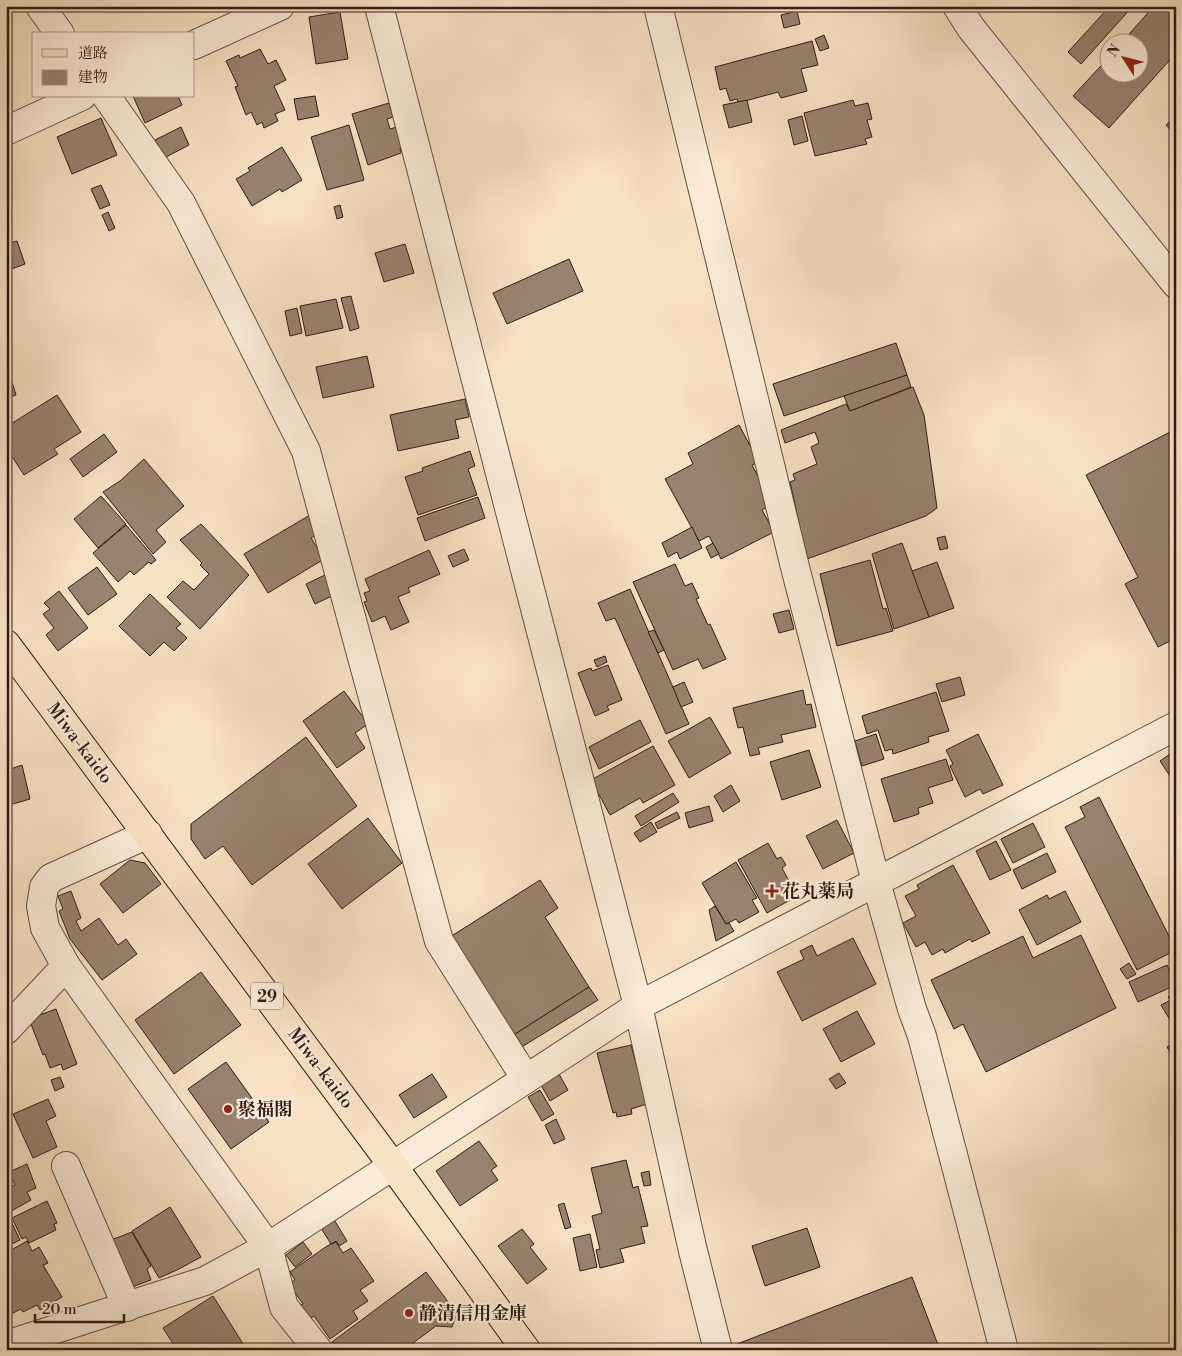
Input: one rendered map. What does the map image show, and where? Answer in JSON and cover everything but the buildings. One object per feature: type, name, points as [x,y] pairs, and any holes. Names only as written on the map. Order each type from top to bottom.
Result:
[{"type":"main road","name":"Miwa-kaido","points":[[6,644],[393,1166],[526,1350]]},
{"type":"street","points":[[40,6],[59,32]]},
{"type":"street","points":[[195,45],[280,6]]},
{"type":"street","points":[[379,6],[638,1006],[693,1251],[718,1350]]},
{"type":"street","points":[[658,6],[795,567],[876,882],[912,1009],[922,1036],[1004,1350]]},
{"type":"street","points":[[957,6],[971,28],[1176,284]]},
{"type":"street","points":[[6,131],[78,98]]},
{"type":"street","points":[[107,98],[182,203],[306,451],[439,941],[526,1079]]},
{"type":"street","points":[[9,1339],[127,1307],[205,1281],[268,1247],[638,1006],[1176,726]]},
{"type":"street","points":[[148,834],[51,878],[44,887],[41,906],[45,928],[66,966],[268,1247],[284,1307],[318,1350]]},
{"type":"street","points":[[6,1030],[66,966]]},
{"type":"street","points":[[66,1166],[127,1307]]},
{"type":"place","name":"花丸薬局","points":[[772,891]]},
{"type":"place","name":"聚福閣","points":[[228,1109]]},
{"type":"place","name":"静清信用金庫","points":[[409,1313]]}]
